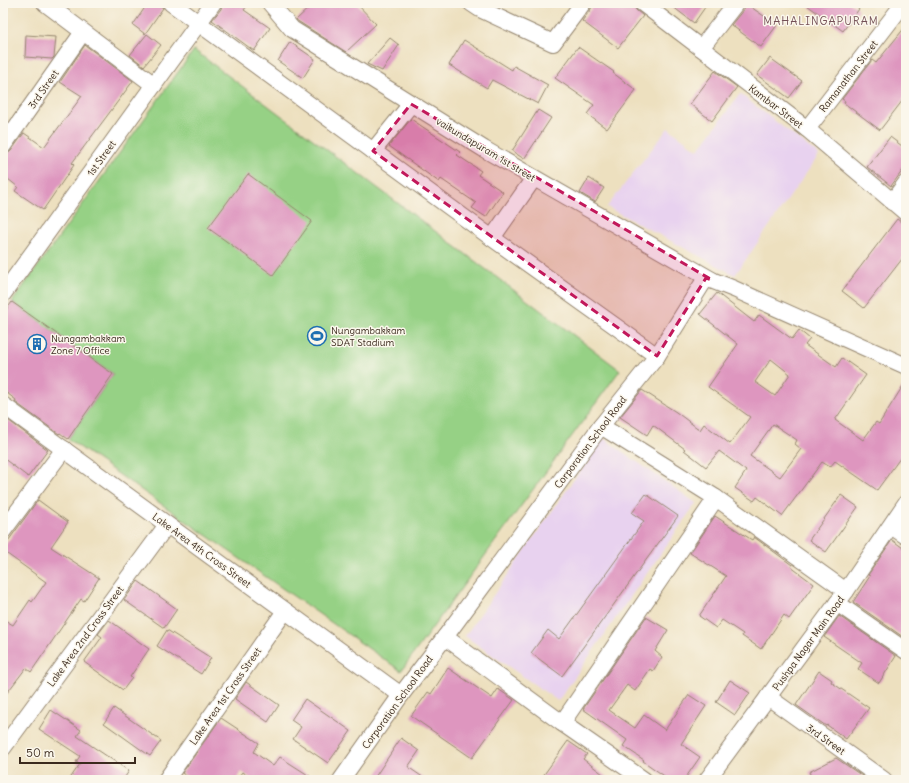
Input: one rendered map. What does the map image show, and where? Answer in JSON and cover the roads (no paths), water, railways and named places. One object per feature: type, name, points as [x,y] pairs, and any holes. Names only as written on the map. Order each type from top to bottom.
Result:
[{"type":"street","points":[[45,3],[154,85]]},
{"type":"street","points":[[171,3],[656,356]]},
{"type":"street","name":"1st Street","points":[[3,294],[213,3]]},
{"type":"street","points":[[471,3],[480,9],[553,43],[582,3]]},
{"type":"street","name":"Kambar Street","points":[[642,3],[807,129],[906,213]]},
{"type":"street","points":[[701,48],[736,3]]},
{"type":"street","name":"Ramanathan Street","points":[[807,129],[904,3]]},
{"type":"street","name":"vaikundapuram 1st street","points":[[272,4],[292,29],[411,104],[484,149],[712,280]]},
{"type":"street","name":"3rd Street","points":[[3,146],[83,32]]},
{"type":"street","points":[[373,151],[411,104]]},
{"type":"street","points":[[492,238],[534,178]]},
{"type":"street","points":[[892,202],[906,183]]},
{"type":"street","name":"Corporation School Road","points":[[341,780],[401,695],[601,426],[656,356],[706,278],[712,280]]},
{"type":"street","points":[[712,280],[906,366]]},
{"type":"street","name":"Lake Area 4th Cross Street","points":[[3,405],[401,695]]},
{"type":"street","points":[[601,426],[716,498],[842,597],[906,651]]},
{"type":"street","points":[[3,531],[64,449]]},
{"type":"street","points":[[562,723],[716,498]]},
{"type":"street","name":"Pushpa Nagar Main Road","points":[[707,780],[842,597],[906,503]]},
{"type":"street","name":"Lake Area 2nd Cross Street","points":[[3,748],[167,525]]},
{"type":"street","points":[[891,526],[906,536]]},
{"type":"street","name":"Lake Area 1st Cross Street","points":[[166,780],[285,611]]},
{"type":"street","points":[[445,637],[562,723],[644,780]]},
{"type":"street","name":"3rd Street","points":[[768,697],[884,780]]},
{"type":"place","name":"Nungambakkam SDAT Stadium","points":[[317,336]]},
{"type":"place","name":"Nungambakkam Zone 7 Office","points":[[37,344]]},
{"type":"district","name":"MAHALINGAPURAM","points":[[821,21]]}]
